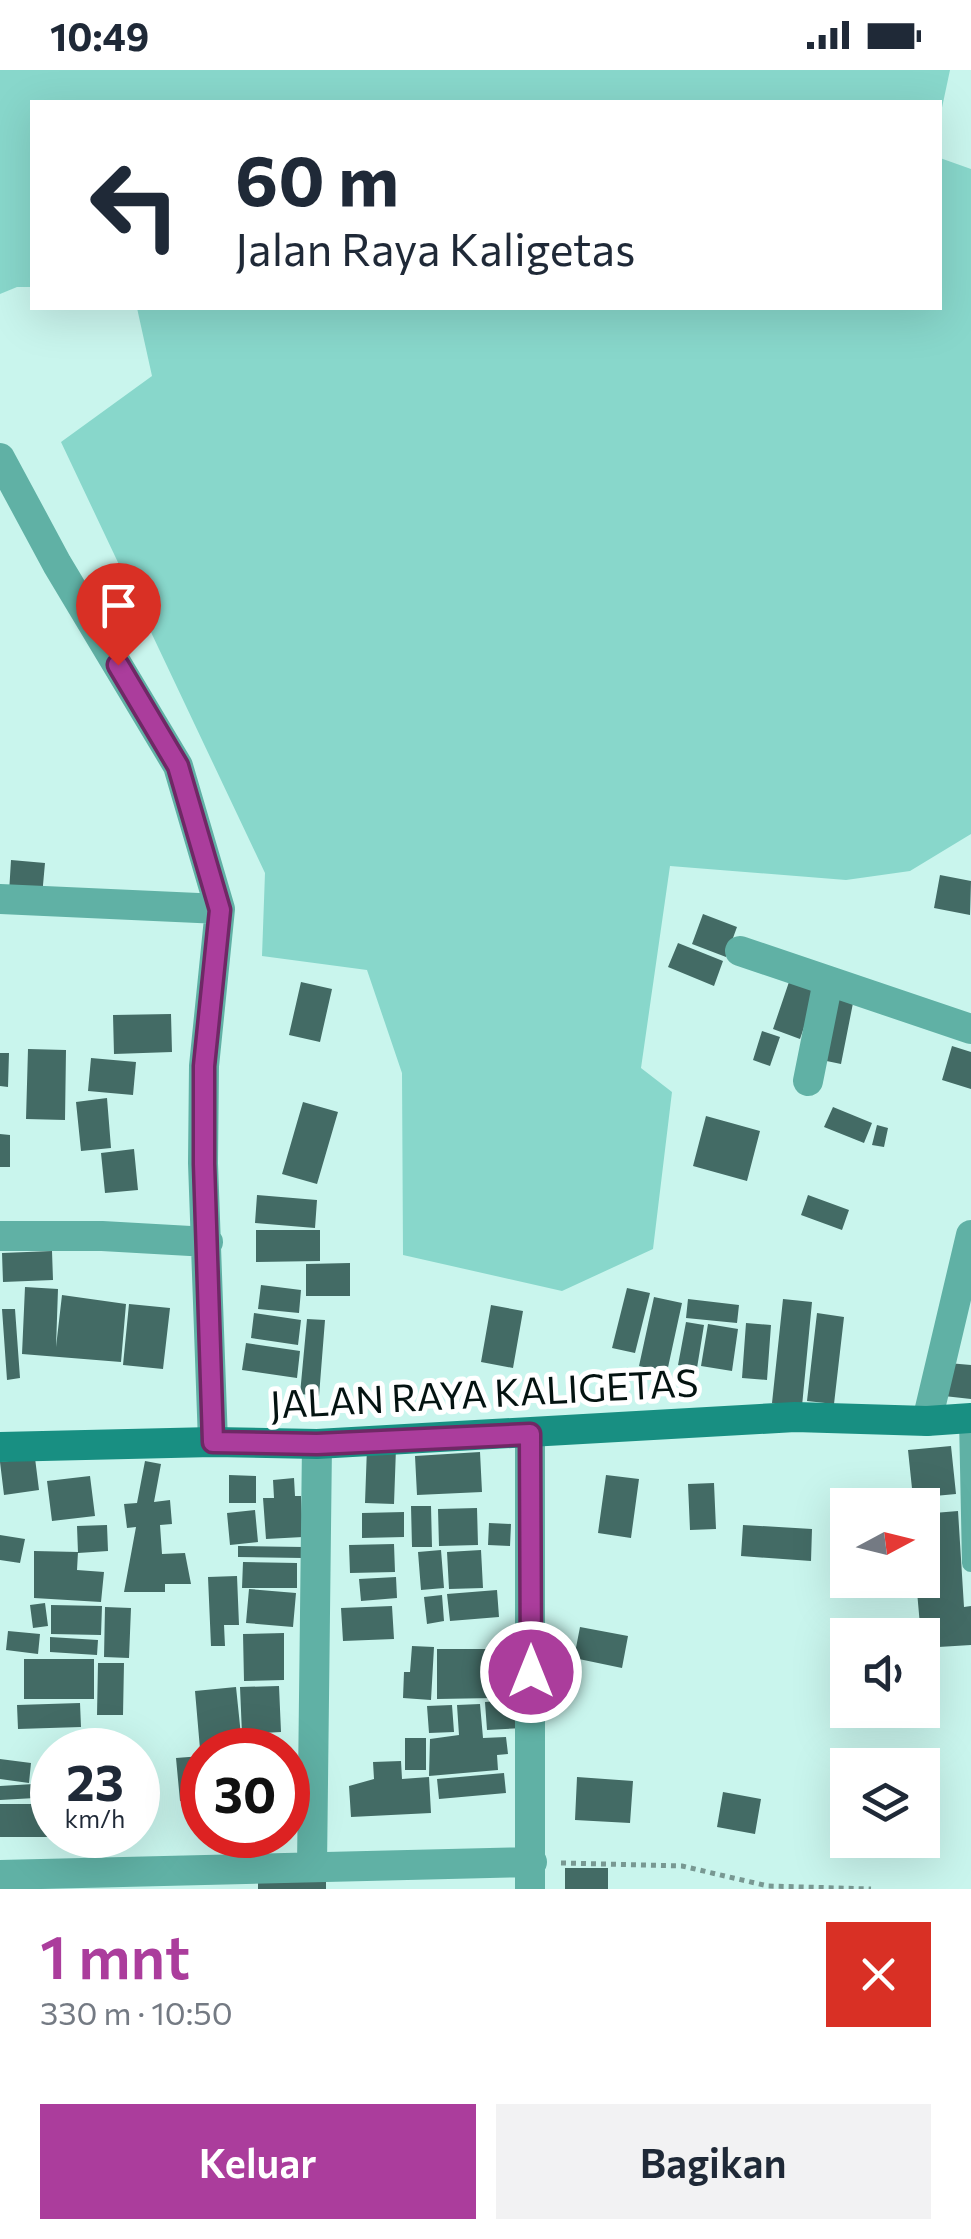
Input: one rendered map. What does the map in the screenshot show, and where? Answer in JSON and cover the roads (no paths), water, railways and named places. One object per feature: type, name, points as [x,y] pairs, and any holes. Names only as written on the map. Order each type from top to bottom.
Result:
[{"type":"main road","name":"JALAN RAYA KALIGETAS","points":[[0,1448],[213,1442],[317,1444],[795,1417],[928,1421],[969,1418]]},
{"type":"street","points":[[0,458],[57,564],[178,766],[220,910],[204,1066],[213,1442]]},
{"type":"street","points":[[0,899],[220,910]]},
{"type":"street","points":[[740,951],[971,1028]]},
{"type":"street","points":[[808,1081],[828,981]]},
{"type":"street","points":[[928,1421],[971,1235]]},
{"type":"street","points":[[0,1236],[208,1242]]},
{"type":"street","points":[[0,1876],[235,1880],[312,1867],[531,1876],[530,1434]]},
{"type":"street","points":[[312,1867],[317,1444]]},
{"type":"lane","points":[[969,1418],[971,1563]]}]
